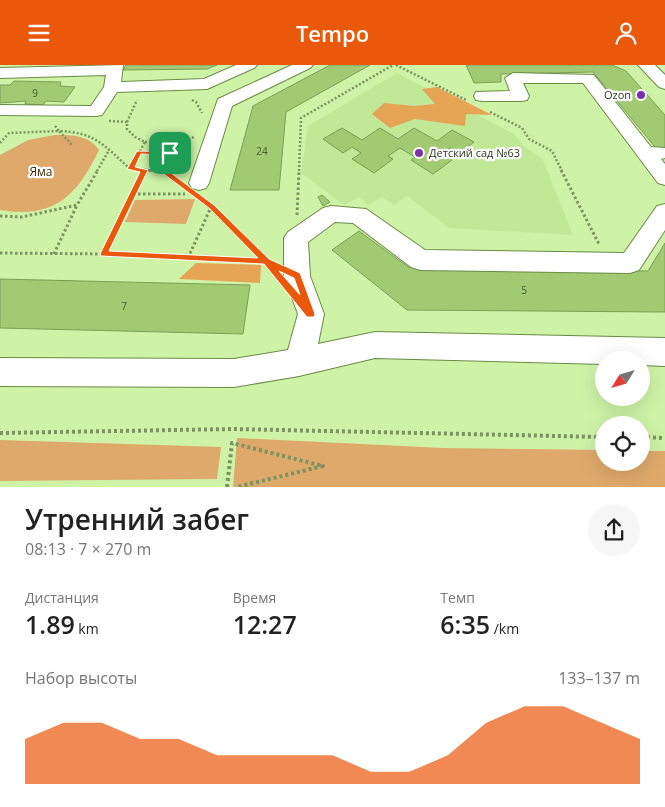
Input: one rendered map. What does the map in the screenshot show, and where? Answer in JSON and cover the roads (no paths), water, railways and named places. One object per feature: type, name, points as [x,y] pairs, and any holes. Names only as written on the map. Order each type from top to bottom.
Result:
[{"type":"street","points":[[0,73],[36,69],[113,74],[207,84],[249,65]]},
{"type":"street","points":[[192,190],[224,103],[305,65]]},
{"type":"street","points":[[646,65],[665,84]]},
{"type":"street","points":[[0,110],[96,111],[113,74]]},
{"type":"street","points":[[479,102],[521,96],[513,78],[588,78],[654,153],[665,178]]},
{"type":"street","points":[[299,362],[310,314],[288,276],[296,238],[330,214],[358,215],[420,260],[630,263],[665,212]]},
{"type":"street","points":[[0,372],[234,373],[299,362],[375,345],[665,352]]},
{"type":"place","name":"Ozon","points":[[641,95]]},
{"type":"place","name":"Детский сад №63","points":[[419,153]]},
{"type":"park label","name":"Яма","points":[[41,172]]}]
